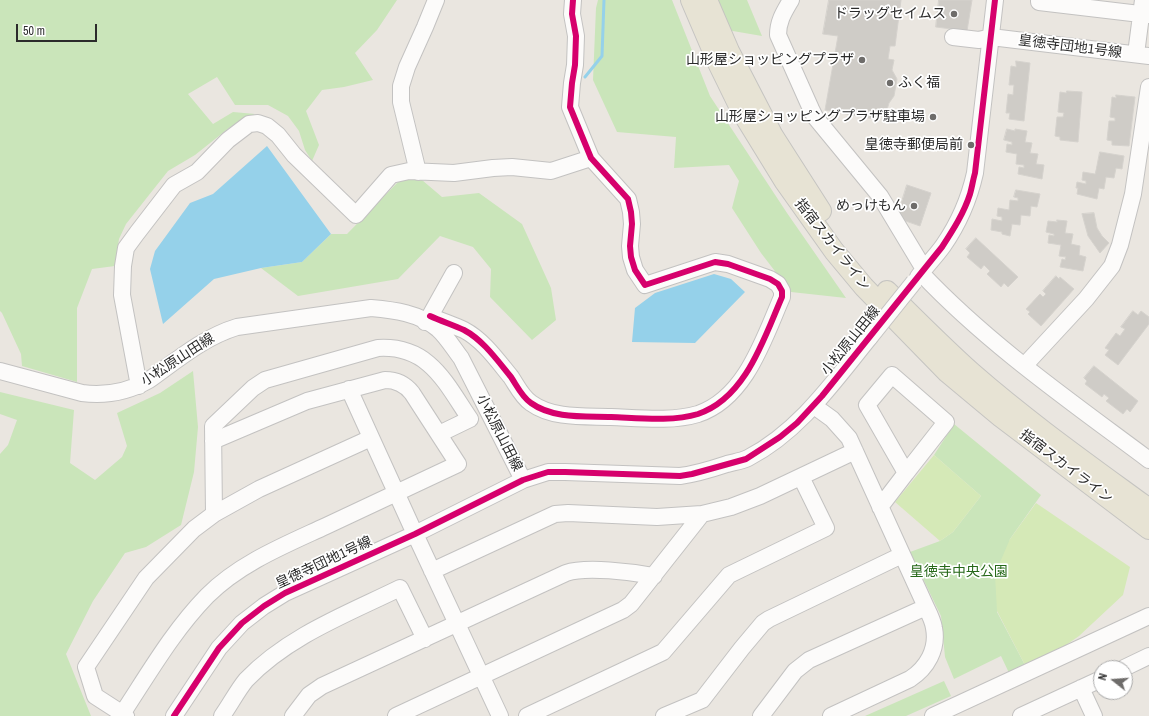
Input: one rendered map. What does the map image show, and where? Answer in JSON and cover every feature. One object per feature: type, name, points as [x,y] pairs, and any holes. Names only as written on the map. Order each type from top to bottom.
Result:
[{"type":"main road","name":"指宿スカイライン","points":[[692,0],[718,63],[742,112],[785,182],[834,251],[864,287],[947,372],[1001,417],[1149,529]]},
{"type":"main road","name":"指宿スカイライン","points":[[707,0],[730,51],[773,136],[825,218],[870,275],[927,332],[978,378],[1019,412],[1149,509]]},
{"type":"street","points":[[418,172],[401,102],[401,86],[407,67],[436,0]]},
{"type":"street","points":[[454,273],[428,319],[464,331],[482,344],[511,378],[527,400],[543,409],[556,413],[581,416],[644,419],[678,418],[699,414],[717,404],[737,387],[746,374],[762,344],[782,297],[782,291],[778,284],[770,279],[728,264],[715,262],[645,285],[635,270],[631,257],[630,246],[632,212],[628,199],[592,158],[570,107],[575,66],[576,36],[572,14],[574,0]]},
{"type":"street","points":[[791,0],[780,17],[778,35],[811,109],[815,117],[864,174],[880,196],[920,274],[1024,366],[1149,460]]},
{"type":"street","name":"小松原山田線","points":[[0,371],[82,393],[96,395],[123,392],[139,386],[204,341],[223,331],[237,327],[371,308],[392,309],[428,319],[461,358],[524,480],[548,472],[680,476],[692,474],[746,458],[780,437],[814,406],[942,246],[955,226],[970,194],[975,173],[996,0]]},
{"type":"street","points":[[1039,0],[1039,2],[1090,4],[1144,10],[1142,55]]},
{"type":"street","name":"皇徳寺団地1号線","points":[[952,37],[980,40],[991,37],[1142,55]]},
{"type":"street","points":[[1024,366],[1086,299],[1112,266],[1120,245],[1132,194],[1149,87]]},
{"type":"street","points":[[139,386],[122,295],[123,266],[126,248],[174,185],[197,172],[228,140],[249,124],[258,123],[267,126],[278,135],[294,155],[356,215],[390,175],[409,171],[454,173],[512,167],[551,171],[592,158]]},
{"type":"street","points":[[214,514],[213,426],[252,388],[265,380],[378,348],[394,348],[411,353],[429,363],[441,375],[470,419],[439,434]]},
{"type":"street","points":[[880,507],[946,422],[892,375],[867,405],[906,473]]},
{"type":"street","points":[[213,441],[297,404],[349,389],[385,380],[392,380],[406,386],[412,393],[458,464],[260,557],[226,580],[208,595],[182,626],[158,659],[124,715],[95,696],[86,667],[146,578],[194,529],[214,514],[259,489],[371,438]]},
{"type":"street","points":[[349,389],[500,716]]},
{"type":"street","points":[[814,406],[832,419],[849,438],[926,607],[934,628],[935,643],[926,666],[918,674],[831,716]]},
{"type":"street","points":[[432,570],[555,514],[568,513],[657,517],[702,514],[760,496],[855,451]]},
{"type":"street","points":[[527,716],[663,652],[729,575],[826,528],[801,477]]},
{"type":"street","name":"皇徳寺団地1号線","points":[[174,716],[219,648],[242,623],[264,606],[285,593],[415,534],[524,480]]},
{"type":"street","points":[[396,716],[623,610],[631,604],[702,514]]},
{"type":"street","points":[[664,716],[702,700],[763,623],[902,555]]},
{"type":"street","points":[[293,716],[309,695],[322,686],[566,572],[575,570],[637,573],[654,576]]},
{"type":"street","points":[[222,716],[246,681],[276,653],[311,631],[400,588],[425,639]]},
{"type":"street","points":[[761,716],[795,670],[809,660],[926,607]]},
{"type":"street","points":[[933,716],[1149,616]]},
{"type":"street","points":[[1133,664],[1149,656]]},
{"type":"street","points":[[1027,715],[1093,683]]},
{"type":"street","points":[[1082,688],[1094,716]]},
{"type":"green space","points":[[0,0],[397,0],[377,30],[355,53],[373,80],[344,87],[322,90],[306,111],[319,145],[312,161],[305,150],[299,131],[288,116],[268,105],[235,105],[217,77],[188,94],[213,124],[233,112],[255,114],[229,128],[195,155],[168,171],[126,224],[119,239],[115,266],[92,269],[77,308],[77,382],[22,366],[21,354],[0,311]]},
{"type":"green space","points":[[598,0],[672,0],[710,96],[787,213],[846,298],[791,292],[761,253],[732,208],[739,181],[729,165],[674,168],[676,137],[617,132],[593,80],[596,8]]},
{"type":"green space","points":[[714,0],[747,0],[762,36],[727,30]]},
{"type":"green space","points":[[400,180],[422,180],[442,197],[479,193],[522,224],[551,288],[556,320],[532,340],[490,297],[491,269],[473,247],[440,236],[398,279],[298,296],[261,268],[302,262],[331,234],[347,234]]},
{"type":"green space","points":[[193,371],[198,427],[194,472],[181,525],[146,547],[125,553],[93,601],[66,654],[91,716],[0,716],[0,454],[8,445],[17,420],[0,414],[0,392],[74,410],[70,463],[95,480],[122,457],[127,446],[117,413],[160,393]]},
{"type":"green space","name":"皇徳寺中央公園","points":[[954,424],[1041,495],[1010,539],[997,612],[1026,667],[1010,675],[1001,656],[954,679],[945,657],[941,616],[910,552],[940,541],[953,532],[981,496],[934,455]]},
{"type":"green space","points":[[934,455],[981,496],[953,532],[940,541],[895,502]]},
{"type":"green space","points":[[1036,503],[1130,567],[1123,595],[1079,636],[1046,659],[1026,667],[997,611],[995,574],[1010,539]]},
{"type":"green space","points":[[944,681],[951,696],[906,716],[865,716]]},
{"type":"water","points":[[267,146],[331,234],[302,262],[261,268],[214,279],[163,324],[150,269],[155,251],[190,203],[213,194]]},
{"type":"water","points":[[714,274],[731,279],[745,292],[695,343],[632,342],[635,308],[655,293]]},
{"type":"building","name":"山形屋ショッピングプラザ","points":[[829,0],[901,0],[895,46],[890,46],[888,59],[894,60],[892,70],[897,79],[894,96],[889,103],[886,113],[880,114],[879,120],[825,110],[838,36],[823,34]]},
{"type":"building","name":"ドラッグセイムス","points":[[939,0],[972,0],[967,31],[936,27]]},
{"type":"building","points":[[1016,61],[1030,63],[1024,121],[1009,119],[1010,113],[1006,113],[1008,94],[1013,95],[1014,85],[1009,85],[1011,66],[1016,67]]},
{"type":"building","points":[[1067,91],[1082,92],[1078,142],[1060,140],[1060,137],[1055,136],[1057,117],[1063,117],[1064,113],[1058,112],[1060,92],[1066,93]]},
{"type":"building","points":[[1116,95],[1135,97],[1129,146],[1112,145],[1112,141],[1107,140],[1109,121],[1115,121],[1115,118],[1110,117],[1112,97],[1116,98]]},
{"type":"building","points":[[1007,129],[1027,131],[1025,142],[1032,143],[1030,153],[1038,154],[1036,164],[1044,165],[1042,179],[1018,174],[1019,167],[1024,168],[1024,165],[1016,164],[1017,154],[1006,152],[1007,144],[1012,145],[1012,142],[1004,140]]},
{"type":"building","points":[[1100,152],[1124,156],[1122,169],[1116,168],[1114,178],[1106,177],[1104,189],[1099,188],[1097,199],[1077,194],[1077,182],[1086,184],[1086,181],[1082,180],[1083,172],[1095,174]]},
{"type":"building","name":"めっけもん","points":[[907,185],[931,193],[920,226],[897,218]]},
{"type":"building","points":[[1016,190],[1040,194],[1037,207],[1031,206],[1030,216],[1021,215],[1020,225],[1012,224],[1010,236],[1002,234],[1002,232],[991,230],[992,219],[1002,221],[1002,217],[997,216],[998,208],[1009,210],[1010,200],[1018,201],[1018,198],[1014,197]]},
{"type":"building","points":[[1094,213],[1097,228],[1109,243],[1100,253],[1088,236],[1082,214]]},
{"type":"building","points":[[1057,220],[1067,221],[1065,233],[1073,234],[1071,244],[1080,246],[1079,255],[1086,257],[1083,271],[1060,267],[1062,259],[1065,260],[1066,257],[1059,256],[1061,245],[1048,243],[1049,235],[1054,236],[1054,234],[1046,232],[1048,221],[1057,222]]},
{"type":"building","points":[[976,238],[1018,277],[1008,287],[1004,283],[1001,287],[987,274],[990,271],[984,265],[981,269],[967,257],[970,253],[966,249]]},
{"type":"building","points":[[1056,276],[1059,279],[1060,277],[1074,289],[1041,326],[1028,314],[1030,312],[1026,309],[1040,294],[1043,297],[1046,294],[1043,291]]},
{"type":"building","points":[[1133,311],[1138,315],[1141,311],[1149,317],[1149,324],[1118,365],[1105,355],[1109,350],[1105,348],[1116,333],[1120,336],[1125,329],[1121,327]]},
{"type":"building","points":[[1094,366],[1138,401],[1130,412],[1127,409],[1123,414],[1106,401],[1109,398],[1104,394],[1102,397],[1085,384],[1087,381],[1084,378]]},
{"type":"waterway","points":[[585,77],[602,56],[604,0]]},
{"type":"cycle path","points":[[430,316],[464,330],[484,345],[511,377],[522,395],[528,401],[549,412],[570,416],[666,419],[698,414],[715,406],[729,395],[741,381],[760,348],[782,297],[782,291],[778,284],[770,279],[728,264],[715,262],[645,285],[635,270],[631,257],[630,246],[632,224],[628,199],[591,158],[570,107],[575,65],[576,36],[572,14],[573,0]]},
{"type":"cycle path","points":[[174,716],[219,648],[242,623],[264,606],[285,593],[415,534],[523,480],[548,472],[680,476],[692,474],[746,459],[780,437],[797,423],[822,396],[942,247],[965,208],[975,173],[995,0]]},
{"type":"place","name":"ドラッグセイムス","points":[[954,14]]},
{"type":"place","name":"山形屋ショッピングプラザ","points":[[862,60]]},
{"type":"place","name":"ふく福","points":[[890,83]]},
{"type":"place","name":"山形屋ショッピングプラザ駐車場","points":[[933,117]]},
{"type":"place","name":"皇徳寺郵便局前","points":[[971,145]]},
{"type":"place","name":"めっけもん","points":[[914,206]]}]
